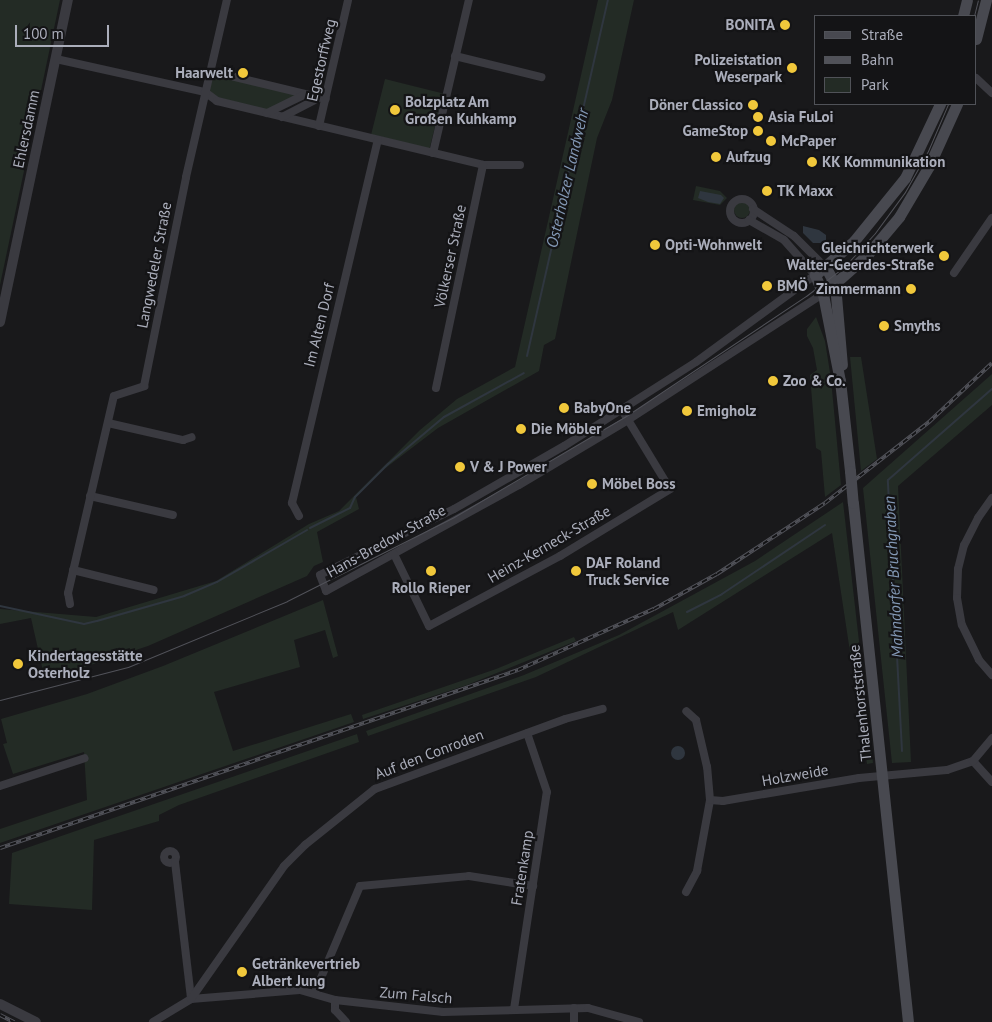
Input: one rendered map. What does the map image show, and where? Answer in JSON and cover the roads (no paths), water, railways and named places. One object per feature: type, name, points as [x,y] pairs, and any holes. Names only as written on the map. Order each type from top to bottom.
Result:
[{"type":"main road","points":[[963,15],[967,0]]},
{"type":"main road","points":[[977,35],[986,0]]},
{"type":"main road","name":"Hans-Bredow-Straße","points":[[815,275],[826,268],[868,226],[904,178],[940,105]]},
{"type":"main road","name":"Hans-Bredow-Straße","points":[[823,294],[867,255],[899,217],[929,166],[957,105]]},
{"type":"main road","points":[[826,268],[835,284]]},
{"type":"main road","name":"Thalenhorststraße","points":[[815,275],[823,294],[840,381]]},
{"type":"main road","name":"Thalenhorststraße","points":[[835,284],[840,381],[884,775],[908,1022]]},
{"type":"street","name":"Ehlersdamm","points":[[0,322],[68,0]]},
{"type":"street","points":[[204,92],[227,0]]},
{"type":"street","name":"Egestorffweg","points":[[319,126],[323,98],[348,0]]},
{"type":"street","points":[[433,153],[469,0]]},
{"type":"street","points":[[456,56],[541,76]]},
{"type":"street","points":[[56,59],[204,92],[217,102],[483,165],[520,165]]},
{"type":"street","points":[[210,71],[323,98]]},
{"type":"street","points":[[977,79],[992,93]]},
{"type":"street","name":"Langwedeler Straße","points":[[70,604],[68,593],[114,396],[144,386],[204,92]]},
{"type":"street","points":[[267,113],[306,94]]},
{"type":"street","points":[[282,117],[323,98]]},
{"type":"street","name":"Im Alten Dorf","points":[[299,516],[292,503],[378,140]]},
{"type":"street","name":"Völkerser Straße","points":[[436,388],[483,165]]},
{"type":"street","points":[[815,275],[784,240],[749,220],[736,221],[730,213],[731,206],[741,199],[749,202],[753,209],[794,236],[826,268]]},
{"type":"street","points":[[749,220],[753,209]]},
{"type":"street","points":[[954,273],[992,218]]},
{"type":"street","name":"Hans-Bredow-Straße","points":[[815,275],[726,342],[622,410],[454,509],[320,575],[326,591],[628,420],[823,294]]},
{"type":"street","name":"Heinz-Kerneck-Straße","points":[[394,554],[429,626],[560,556],[670,489],[622,410]]},
{"type":"street","points":[[108,423],[183,440],[192,437]]},
{"type":"street","points":[[90,496],[173,516]]},
{"type":"street","points":[[992,498],[978,518],[964,546],[958,569],[957,598],[962,625],[979,660],[992,675]]},
{"type":"street","points":[[73,570],[154,590]]},
{"type":"street","name":"Auf den Conroden","points":[[158,1021],[191,999],[284,866],[340,815],[375,788],[527,733],[603,709]]},
{"type":"street","points":[[686,711],[696,720],[707,767],[710,800],[697,871],[686,892]]},
{"type":"street","name":"Fratenkamp","points":[[514,1009],[547,792],[527,733]]},
{"type":"street","points":[[992,738],[973,761],[992,782]]},
{"type":"street","points":[[0,786],[85,758]]},
{"type":"street","name":"Holzweide","points":[[710,800],[723,801],[884,775],[947,770],[973,761]]},
{"type":"street","points":[[175,862],[191,999]]},
{"type":"street","points":[[315,992],[360,886],[469,876],[533,886]]},
{"type":"street","name":"Zum Falsch","points":[[191,999],[300,990],[315,992],[335,1000],[443,1012],[574,1008],[604,1011],[639,1022]]},
{"type":"street","points":[[335,1000],[335,1010],[346,1022]]},
{"type":"street","points":[[0,1004],[36,1022]]},
{"type":"street","points":[[574,1008],[574,1022]]},
{"type":"waterway","name":"Osterholzer Landwehr","points":[[527,356],[608,0]]},
{"type":"waterway","name":"Osterholzer Landwehr","points":[[310,528],[350,508],[355,497],[388,464],[444,417],[524,373]]},
{"type":"waterway","name":"Mahndorfer Bruchgraben","points":[[902,751],[888,480],[992,389]]},
{"type":"waterway","points":[[687,612],[722,594],[825,525]]},
{"type":"waterway","name":"Osterholzer Landwehr","points":[[0,606],[84,624],[97,621],[184,596],[217,582],[307,530]]},
{"type":"tram line","points":[[974,15],[978,0]]},
{"type":"tram line","points":[[0,700],[128,667],[287,601],[454,517],[626,416],[806,296],[844,267],[875,233],[905,192],[928,151],[948,105]]},
{"type":"railway","points":[[0,848],[518,670],[654,609],[717,574],[825,503],[929,422],[992,363]]},
{"type":"railway","points":[[0,1015],[14,1022]]},
{"type":"place","name":"BONITA","points":[[785,25]]},
{"type":"place","name":"Polizeistation Weserpark","points":[[792,68]]},
{"type":"place","name":"Haarwelt","points":[[243,73]]},
{"type":"place","name":"Döner Classico","points":[[753,105]]},
{"type":"place","name":"Bolzplatz Am Großen Kuhkamp","points":[[395,110]]},
{"type":"place","name":"Asia FuLoi","points":[[758,117]]},
{"type":"place","name":"GameStop","points":[[758,131]]},
{"type":"place","name":"McPaper","points":[[771,141]]},
{"type":"place","name":"Aufzug","points":[[716,157]]},
{"type":"place","name":"KK Kommunikation","points":[[812,162]]},
{"type":"place","name":"TK Maxx","points":[[767,191]]},
{"type":"place","name":"Opti-Wohnwelt","points":[[655,245]]},
{"type":"place","name":"Gleichrichterwerk Walter-Geerdes-Straße","points":[[944,256]]},
{"type":"place","name":"BMÖ","points":[[767,286]]},
{"type":"place","name":"Zimmermann","points":[[911,289]]},
{"type":"place","name":"Smyths","points":[[884,326]]},
{"type":"place","name":"Zoo & Co.","points":[[773,381]]},
{"type":"place","name":"BabyOne","points":[[564,408]]},
{"type":"place","name":"Emigholz","points":[[687,411]]},
{"type":"place","name":"Die Möbler","points":[[521,429]]},
{"type":"place","name":"V & J Power","points":[[460,467]]},
{"type":"place","name":"Möbel Boss","points":[[592,484]]},
{"type":"place","name":"Rollo Rieper","points":[[431,571]]},
{"type":"place","name":"DAF Roland Truck Service","points":[[576,571]]},
{"type":"place","name":"Kindertagesstätte Osterholz","points":[[18,664]]},
{"type":"place","name":"Getränkevertrieb Albert Jung","points":[[242,972]]}]
